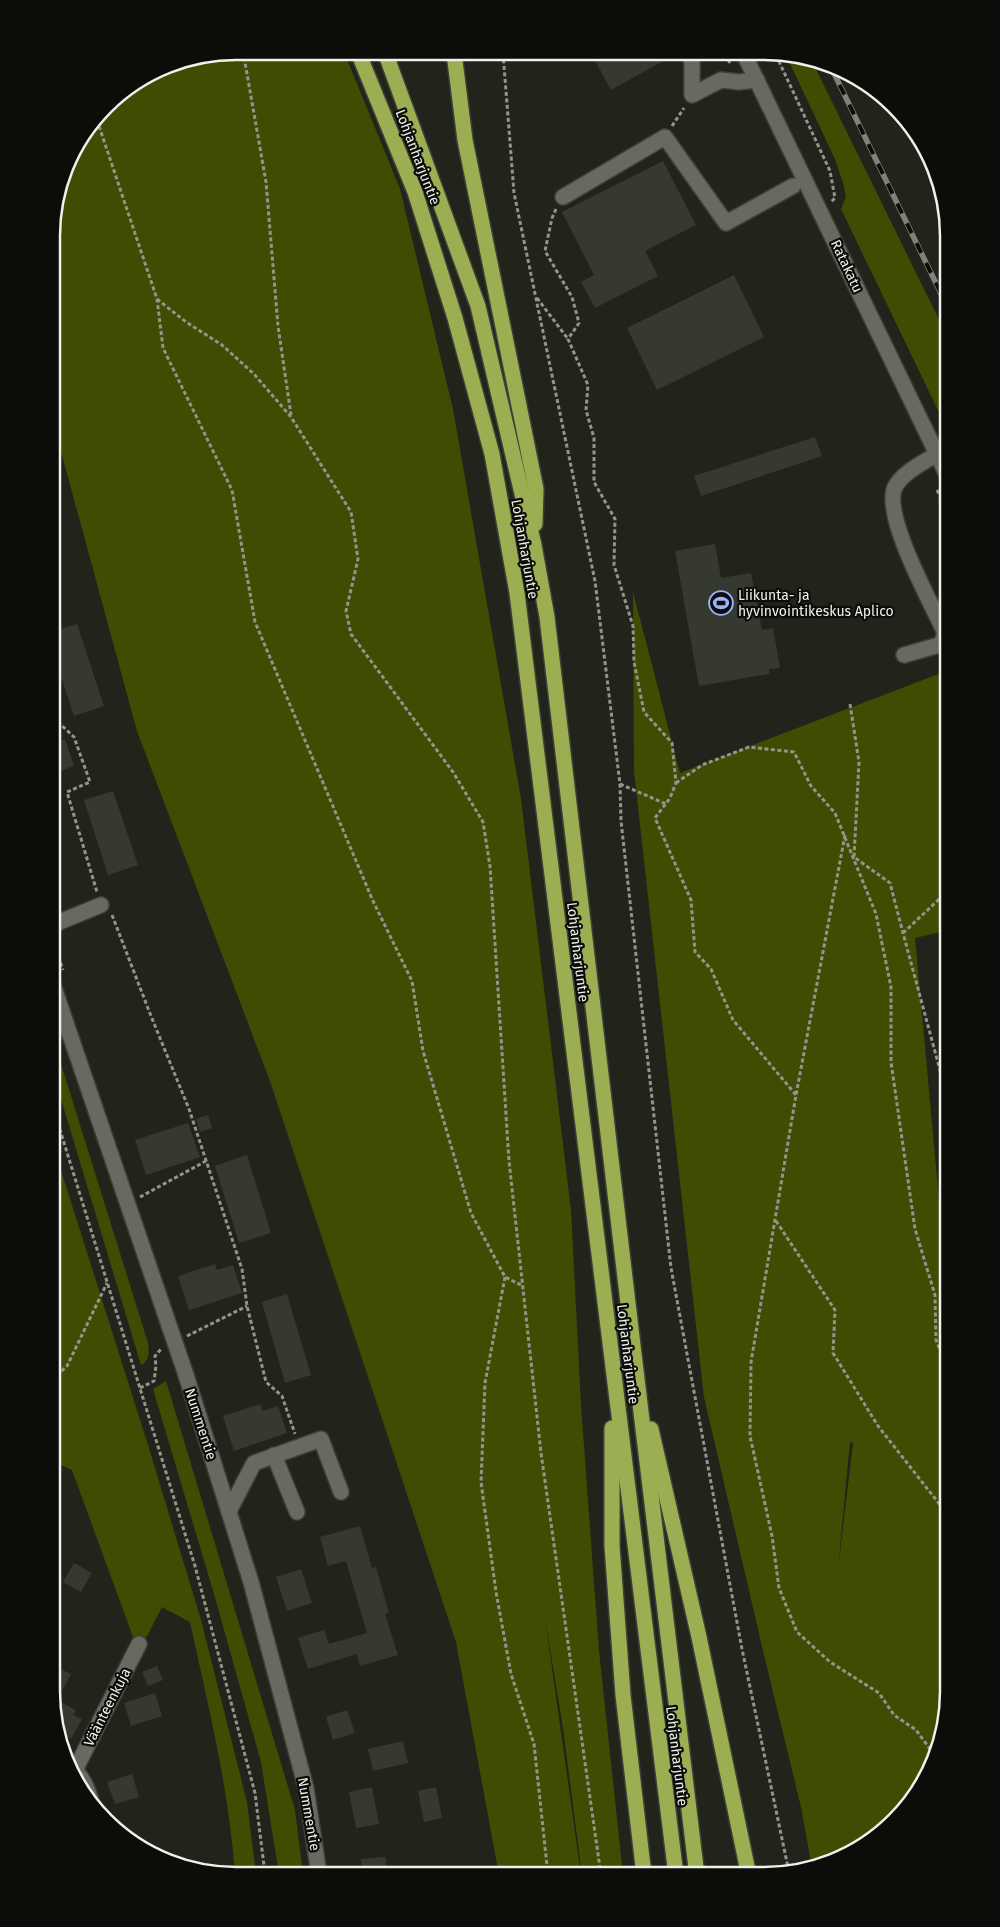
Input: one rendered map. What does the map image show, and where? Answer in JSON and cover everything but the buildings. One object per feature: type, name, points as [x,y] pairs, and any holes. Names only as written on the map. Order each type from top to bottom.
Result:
[{"type":"highway","name":"Lohjanharjuntie","points":[[361,60],[415,192],[455,318],[492,454],[517,593],[675,1867]]},
{"type":"highway","name":"Lohjanharjuntie","points":[[388,60],[478,306],[534,546],[547,617],[696,1867]]},
{"type":"highway","points":[[455,60],[465,140],[536,489],[534,546]]},
{"type":"highway","points":[[634,1354],[681,1554],[747,1867]]},
{"type":"highway","points":[[612,1361],[612,1546],[623,1695],[643,1867]]},
{"type":"street","points":[[692,60],[692,95],[721,80],[739,82],[757,80]]},
{"type":"street","name":"Ratakatu","points":[[747,60],[940,460]]},
{"type":"street","points":[[563,197],[665,137],[726,223],[793,186]]},
{"type":"street","points":[[937,454],[900,480],[894,489],[893,512],[900,535],[940,622]]},
{"type":"street","points":[[904,655],[940,644]]},
{"type":"street","points":[[60,922],[101,905]]},
{"type":"street","name":"Nummentie","points":[[60,1004],[181,1340],[268,1641],[306,1788],[318,1867]]},
{"type":"street","points":[[229,1511],[254,1463],[321,1439],[341,1492]]},
{"type":"street","points":[[274,1455],[297,1512]]},
{"type":"street","name":"Väänteenkuja","points":[[75,1762],[139,1644]]},
{"type":"path","points":[[245,60],[266,182],[278,326],[291,417]]},
{"type":"path","points":[[504,60],[514,193],[595,581],[620,784],[621,821],[671,1268],[742,1649],[788,1865]]},
{"type":"path","points":[[665,137],[692,95]]},
{"type":"path","points":[[99,126],[157,300],[163,348],[232,490],[255,622],[373,901],[412,981],[423,1051],[471,1213],[505,1276],[523,1286]]},
{"type":"path","points":[[563,197],[552,218],[545,251],[572,297],[579,323],[568,339]]},
{"type":"path","points":[[536,296],[568,339],[588,385],[586,410],[594,438],[594,482],[615,519],[614,565],[633,626],[634,662],[644,712],[672,743],[676,783],[670,798],[655,818],[691,900],[695,952],[711,969],[733,1020],[796,1095]]},
{"type":"path","points":[[157,300],[186,322],[222,345],[254,374],[291,417],[352,512],[358,559],[346,611],[351,634],[453,772],[483,822],[490,866],[509,1161],[540,1452],[600,1867]]},
{"type":"path","points":[[850,704],[859,762],[854,857]]},
{"type":"path","points":[[60,724],[74,737],[90,782],[67,792],[101,905],[109,907],[150,1016],[189,1109],[242,1269],[247,1306],[266,1382],[282,1396],[299,1446]]},
{"type":"path","points":[[676,783],[702,765],[749,747],[794,752],[811,786],[835,814],[876,914],[891,987],[891,1062],[915,1229],[935,1295],[936,1340],[940,1350]]},
{"type":"path","points":[[620,784],[665,805]]},
{"type":"path","points":[[844,835],[796,1095],[751,1362],[750,1436],[772,1536],[779,1588],[797,1632],[830,1662],[879,1693],[894,1714],[916,1730],[930,1749]]},
{"type":"path","points":[[854,857],[890,883],[940,1070]]},
{"type":"path","points":[[903,933],[940,898]]},
{"type":"path","points":[[60,1130],[195,1566],[255,1793],[264,1867]]},
{"type":"path","points":[[139,1198],[206,1161]]},
{"type":"path","points":[[775,1220],[835,1310],[833,1353],[878,1426],[940,1505]]},
{"type":"path","points":[[505,1276],[485,1383],[481,1482],[496,1592],[511,1674],[534,1744],[547,1867]]},
{"type":"path","points":[[60,1373],[67,1366],[107,1282]]},
{"type":"path","points":[[140,1388],[154,1381],[155,1356],[160,1350],[247,1306]]},
{"type":"green space","points":[[224,60],[347,60],[400,189],[453,409],[521,799],[571,1210],[581,1405],[599,1651],[622,1867],[581,1867],[563,1728],[545,1618],[580,1867],[498,1867],[456,1642],[270,1081],[137,731],[60,453],[60,224],[69,179],[78,158],[96,129],[129,96],[158,78],[179,69]]},
{"type":"green space","points":[[789,62],[815,67],[940,322],[940,414],[841,209],[846,197],[835,159]]},
{"type":"green space","points":[[633,592],[680,773],[940,673],[940,932],[915,938],[940,1211],[940,1703],[931,1748],[922,1769],[904,1798],[871,1831],[842,1849],[811,1861],[801,1807],[704,1397],[634,771]],"holes":[[[850,1442],[853,1443],[838,1569]]]},
{"type":"green space","points":[[60,1061],[148,1343],[149,1353],[141,1365],[60,1096]]},
{"type":"green space","points":[[60,1167],[201,1620],[247,1802],[255,1867],[234,1867],[223,1779],[190,1622],[162,1607],[144,1642],[133,1637],[72,1470],[60,1465]]},
{"type":"green space","points":[[166,1381],[295,1810],[302,1867],[278,1867],[261,1762],[214,1594],[153,1389]]},
{"type":"railway","points":[[835,75],[940,291]]},
{"type":"place","name":"Liikunta- ja hyvinvointikeskus Aplico","points":[[721,603]]}]
